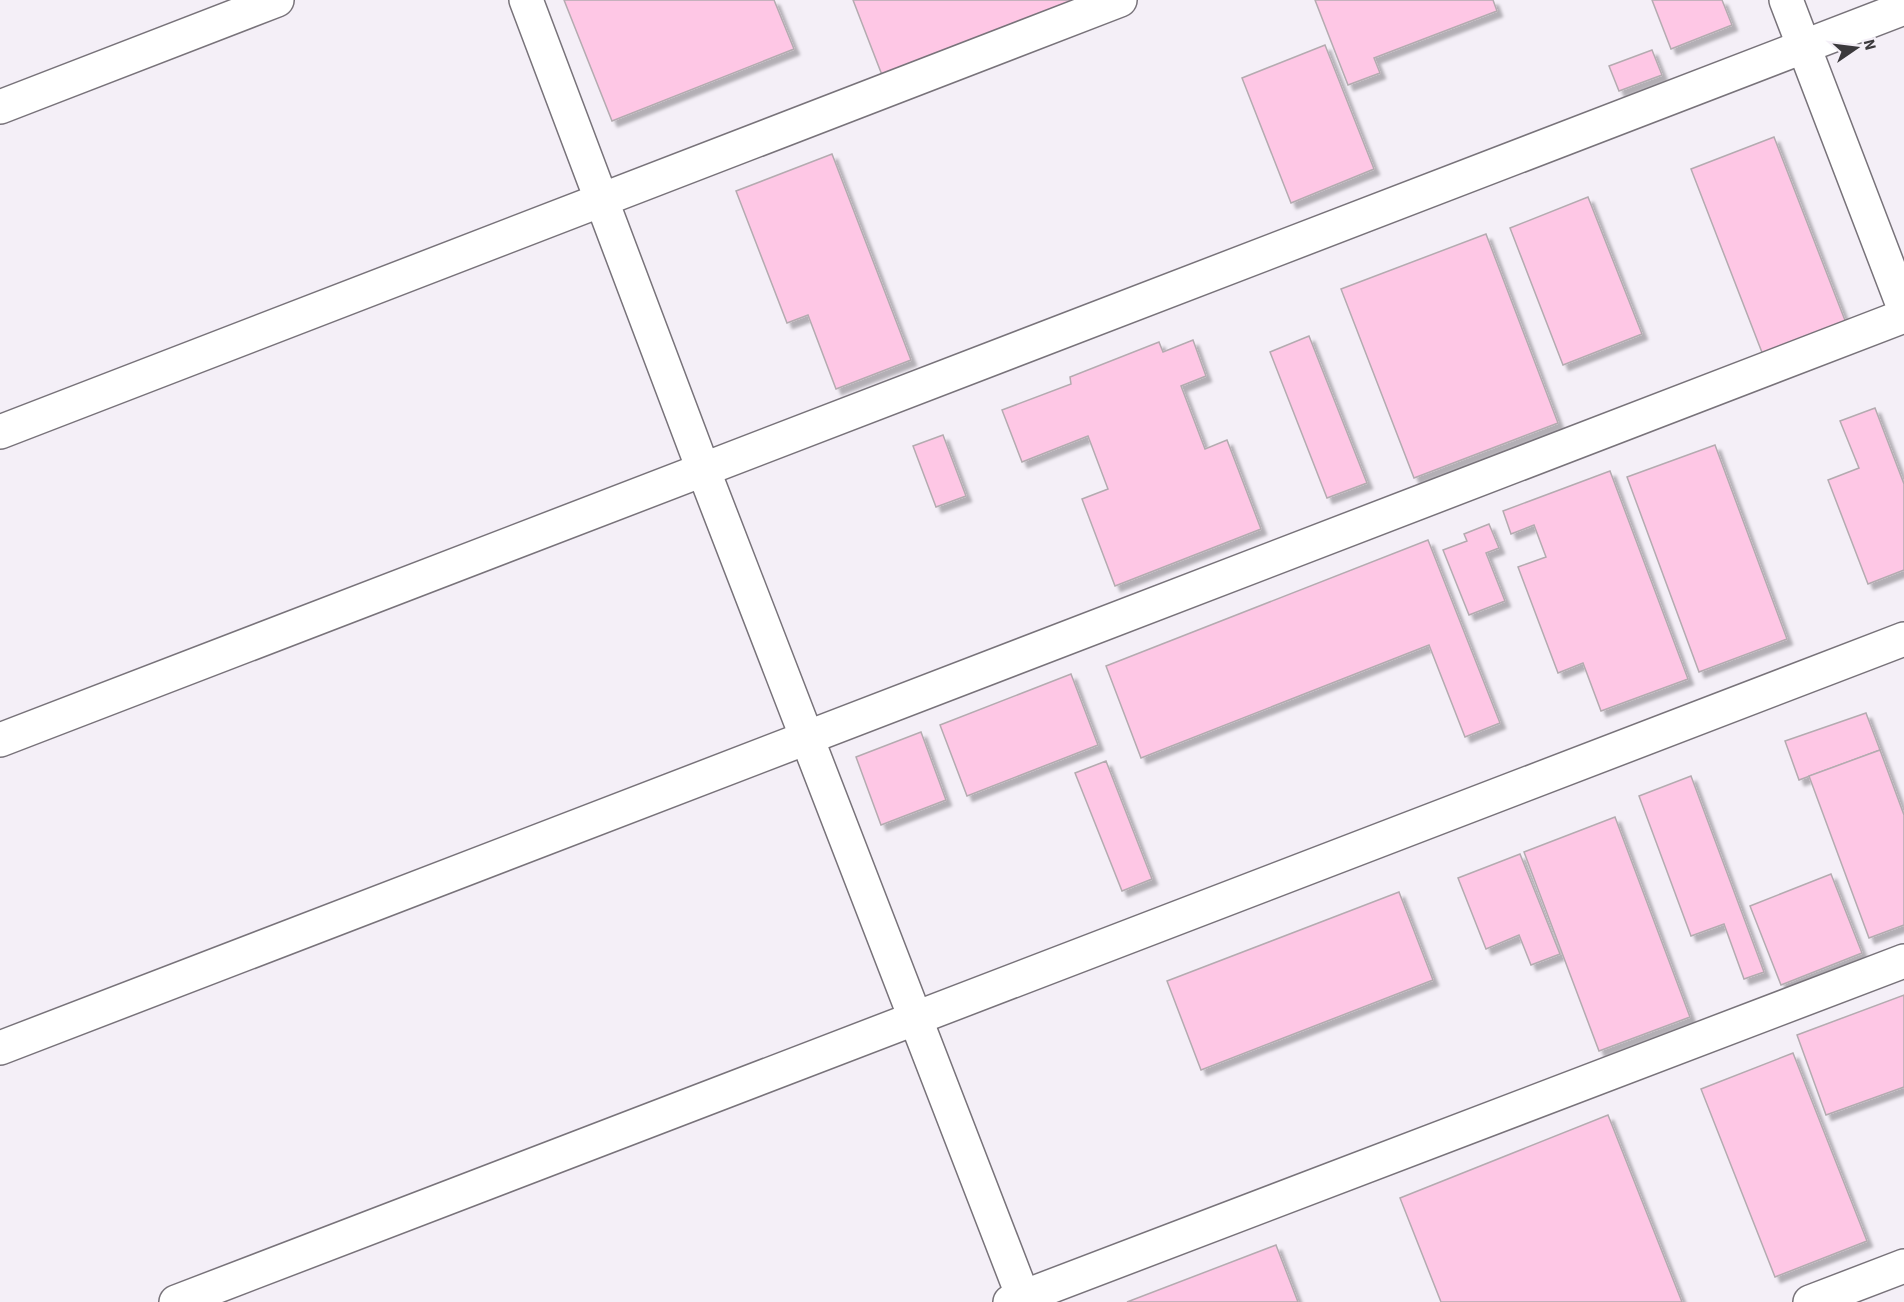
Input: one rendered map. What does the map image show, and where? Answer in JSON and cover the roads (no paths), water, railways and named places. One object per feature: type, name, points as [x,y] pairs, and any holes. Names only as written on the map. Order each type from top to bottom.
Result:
[{"type":"street","points":[[0,107],[277,0]]},
{"type":"street","points":[[526,0],[703,470],[916,1018],[1020,1300],[1904,961]]},
{"type":"street","points":[[0,432],[1120,0]]},
{"type":"street","points":[[1786,0],[1904,308]]},
{"type":"street","points":[[0,740],[1904,8]]},
{"type":"street","points":[[0,1048],[1904,316]]},
{"type":"street","points":[[176,1302],[1904,639]]},
{"type":"street","points":[[1810,1302],[1904,1266]]}]
